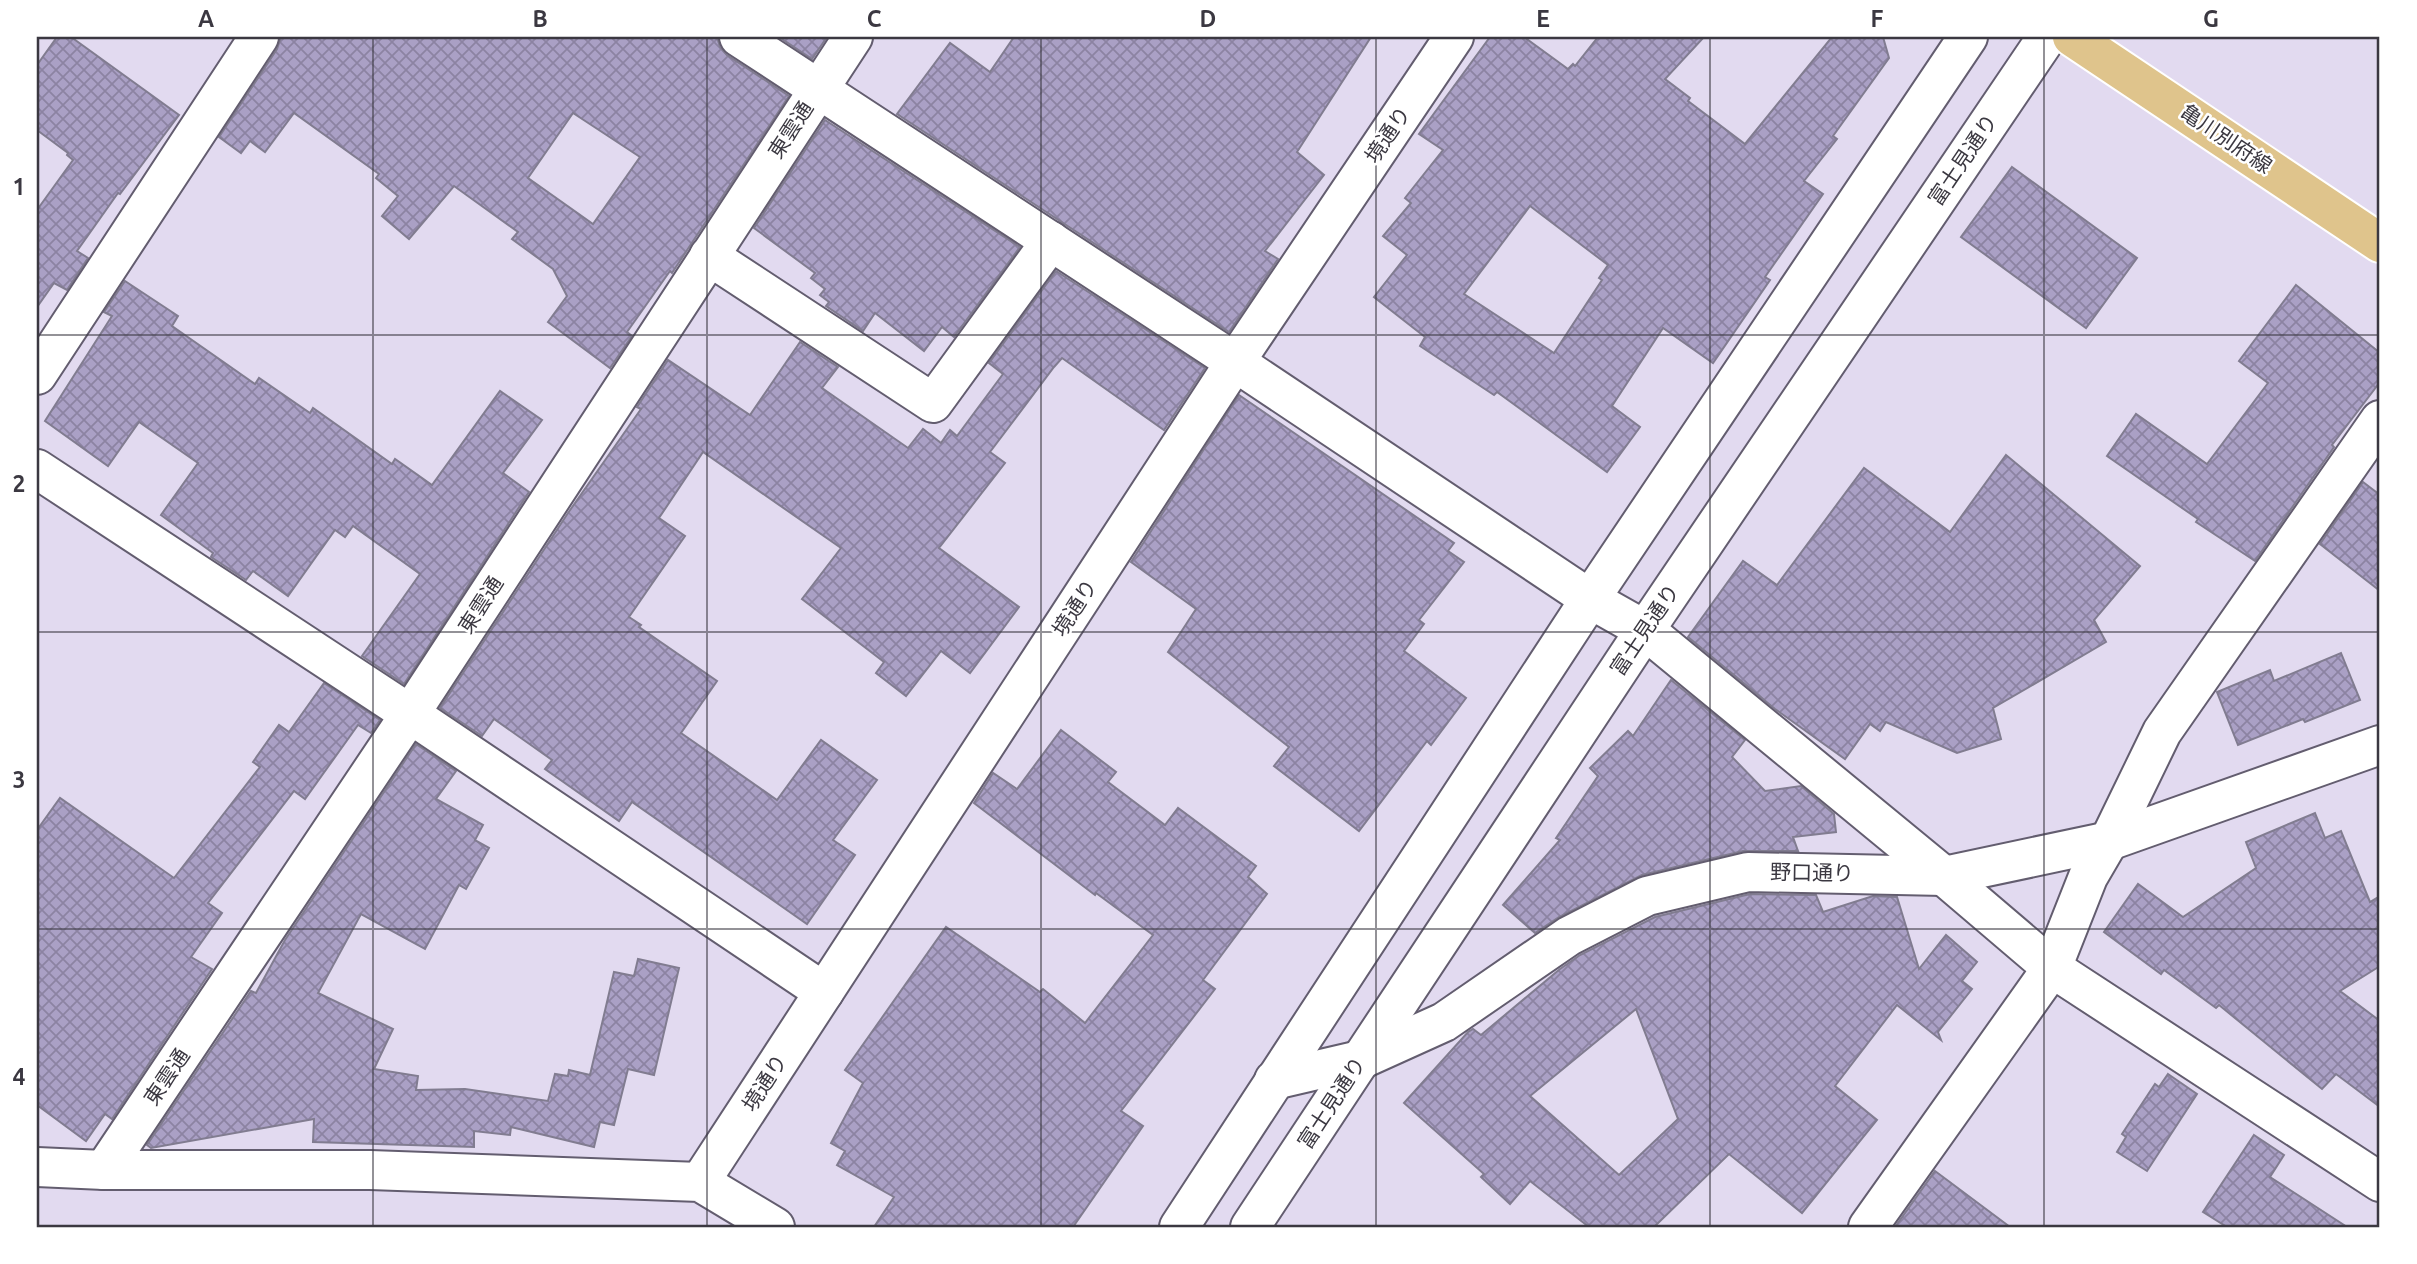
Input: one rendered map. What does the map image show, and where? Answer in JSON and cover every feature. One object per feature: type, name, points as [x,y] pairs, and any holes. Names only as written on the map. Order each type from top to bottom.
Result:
[{"type":"main road","name":"亀川別府線","points":[[2072,37],[2380,243]]},
{"type":"street","points":[[37,374],[259,37]]},
{"type":"street","points":[[738,37],[1235,362],[1590,599],[1645,630],[2052,968],[2380,1182]]},
{"type":"street","name":"東雲通","points":[[104,1170],[411,714],[853,37]]},
{"type":"street","name":"境通り","points":[[700,1182],[1235,362],[1454,37]]},
{"type":"street","points":[[1179,1227],[1590,599],[1968,37]]},
{"type":"street","name":"富士見通り","points":[[1250,1227],[1645,630],[2047,37]]},
{"type":"street","points":[[709,256],[933,403],[1051,241]]},
{"type":"street","points":[[1868,1227],[2052,968],[2088,877],[2109,841],[2162,732],[2380,420]]},
{"type":"street","points":[[37,469],[411,714],[824,992]]},
{"type":"street","name":"野口通り","points":[[1274,1080],[1360,1060],[1444,1022],[1569,936],[1647,896],[1748,872],[1944,876],[2109,841],[2380,745]]},
{"type":"street","points":[[37,1167],[104,1170],[370,1171],[700,1182],[775,1227]]},
{"type":"building","points":[[57,37],[71,37],[179,115],[77,251],[88,258],[67,290],[54,283],[37,307],[37,210],[73,160],[68,153],[37,130],[37,65]]},
{"type":"building","points":[[281,37],[717,37],[720,47],[727,55],[789,96],[672,273],[670,271],[627,332],[632,336],[610,368],[548,322],[567,296],[553,269],[512,239],[518,232],[454,186],[409,239],[382,216],[398,196],[376,178],[379,174],[294,113],[265,152],[250,141],[241,153],[219,137],[277,49]],"holes":[[[573,113],[640,157],[593,224],[528,178]]]},
{"type":"building","points":[[779,37],[827,37],[812,59]]},
{"type":"building","points":[[1014,37],[1371,37],[1297,152],[1324,175],[1265,251],[1278,259],[1229,332],[897,114],[950,43],[990,72]]},
{"type":"building","points":[[1490,37],[1524,37],[1568,69],[1573,64],[1575,66],[1598,37],[1704,37],[1665,79],[1690,98],[1688,101],[1745,144],[1832,37],[1883,37],[1889,58],[1833,136],[1837,139],[1804,181],[1823,194],[1765,277],[1770,280],[1713,363],[1663,328],[1612,406],[1640,427],[1607,472],[1497,392],[1494,395],[1420,346],[1425,337],[1374,297],[1407,255],[1383,236],[1411,203],[1405,198],[1443,150],[1419,134]],"holes":[[[1530,206],[1608,265],[1599,278],[1602,280],[1554,353],[1464,294]]]},
{"type":"building","points":[[825,120],[1020,247],[954,337],[942,327],[924,351],[875,313],[863,331],[826,306],[829,302],[820,295],[825,289],[811,278],[815,273],[754,228]]},
{"type":"building","points":[[2012,167],[2137,258],[2086,328],[1961,237]]},
{"type":"building","points":[[1056,271],[1205,368],[1164,430],[1062,358],[1054,367],[990,452],[1005,463],[939,548],[1019,607],[970,673],[941,651],[906,696],[876,673],[884,662],[802,599],[841,548],[703,452],[659,518],[685,536],[629,617],[641,625],[639,627],[717,681],[681,733],[777,800],[821,740],[877,780],[833,840],[855,855],[807,924],[632,802],[619,821],[545,769],[552,760],[494,719],[482,736],[440,708],[568,513],[641,409],[637,407],[668,360],[750,415],[800,342],[838,367],[822,388],[908,448],[923,429],[941,443],[950,430],[957,436],[1003,374],[989,363]]},
{"type":"building","points":[[125,281],[178,316],[172,326],[255,384],[259,378],[310,413],[313,408],[392,464],[395,459],[432,485],[500,391],[542,420],[503,473],[529,492],[404,684],[362,656],[420,574],[353,526],[345,537],[335,530],[288,596],[253,571],[246,580],[211,557],[213,553],[161,515],[198,463],[139,422],[108,466],[45,421],[112,316],[104,312]]},
{"type":"building","points":[[2296,285],[2380,353],[2380,382],[2332,445],[2334,447],[2255,561],[2196,522],[2198,519],[2107,456],[2136,414],[2207,464],[2268,383],[2239,361]]},
{"type":"building","points":[[1239,395],[1454,543],[1448,551],[1464,562],[1419,620],[1424,624],[1404,651],[1466,698],[1431,745],[1427,741],[1359,831],[1274,766],[1289,747],[1168,652],[1196,609],[1131,562]]},
{"type":"building","points":[[2006,455],[2140,566],[2094,620],[2106,642],[1993,708],[2001,739],[1957,753],[1886,722],[1880,731],[1870,724],[1845,759],[1775,709],[1688,637],[1743,561],[1777,585],[1864,468],[1950,532]]},
{"type":"building","points":[[2363,482],[2380,495],[2380,591],[2320,544]]},
{"type":"building","points":[[2341,653],[2360,700],[2238,745],[2217,692],[2270,670],[2274,681]]},
{"type":"building","points":[[1671,680],[1745,740],[1732,757],[1765,791],[1801,786],[1834,814],[1836,832],[1793,837],[1798,851],[1743,851],[1642,875],[1559,917],[1535,933],[1503,905],[1560,840],[1556,838],[1598,776],[1590,768],[1628,731],[1633,736]]},
{"type":"building","points":[[324,683],[380,720],[371,733],[358,725],[305,799],[294,791],[208,903],[222,913],[191,957],[212,969],[112,1119],[105,1114],[86,1141],[37,1105],[37,830],[60,798],[174,878],[260,767],[253,762],[279,725],[289,732]]},
{"type":"building","points":[[1061,730],[1116,772],[1108,782],[1165,825],[1178,808],[1256,866],[1248,877],[1267,894],[1203,980],[1215,989],[1121,1111],[1143,1126],[1073,1227],[874,1227],[894,1197],[837,1165],[845,1151],[831,1143],[863,1083],[845,1070],[946,927],[1040,992],[1043,989],[1085,1023],[1153,935],[1096,893],[1095,895],[974,803],[993,773],[1017,789]]},
{"type":"building","points":[[416,744],[456,771],[436,799],[483,825],[475,840],[489,848],[466,889],[459,885],[425,949],[361,914],[318,993],[393,1029],[374,1069],[418,1076],[416,1090],[465,1089],[548,1101],[555,1074],[568,1076],[569,1070],[590,1075],[614,972],[634,976],[638,959],[679,968],[654,1075],[628,1069],[614,1125],[600,1122],[594,1147],[511,1127],[510,1135],[474,1131],[474,1147],[313,1142],[314,1119],[151,1148],[147,1145],[251,991],[256,993],[285,940]]},
{"type":"building","points":[[2315,813],[2325,838],[2341,831],[2370,902],[2380,896],[2380,966],[2340,991],[2380,1021],[2380,1107],[2336,1074],[2322,1089],[2219,1005],[2216,1008],[2164,970],[2161,974],[2104,932],[2138,884],[2183,917],[2256,868],[2246,842]]},
{"type":"building","points":[[1750,894],[1816,895],[1823,912],[1873,896],[1897,897],[1919,969],[1946,935],[1977,962],[1962,981],[1972,989],[1938,1032],[1941,1040],[1897,1005],[1835,1086],[1877,1120],[1802,1213],[1729,1154],[1654,1227],[1589,1227],[1530,1181],[1510,1204],[1481,1177],[1484,1174],[1404,1103],[1468,1032],[1473,1029],[1481,1035],[1580,955],[1655,917]],"holes":[[[1636,1009],[1678,1119],[1619,1175],[1530,1096]]]},
{"type":"building","points":[[2168,1074],[2197,1094],[2147,1171],[2117,1152],[2126,1137],[2122,1134],[2155,1084],[2159,1087]]},
{"type":"building","points":[[2254,1135],[2284,1155],[2270,1177],[2347,1227],[2227,1227],[2203,1212]]},
{"type":"building","points":[[1935,1171],[2010,1227],[1895,1227]]}]
